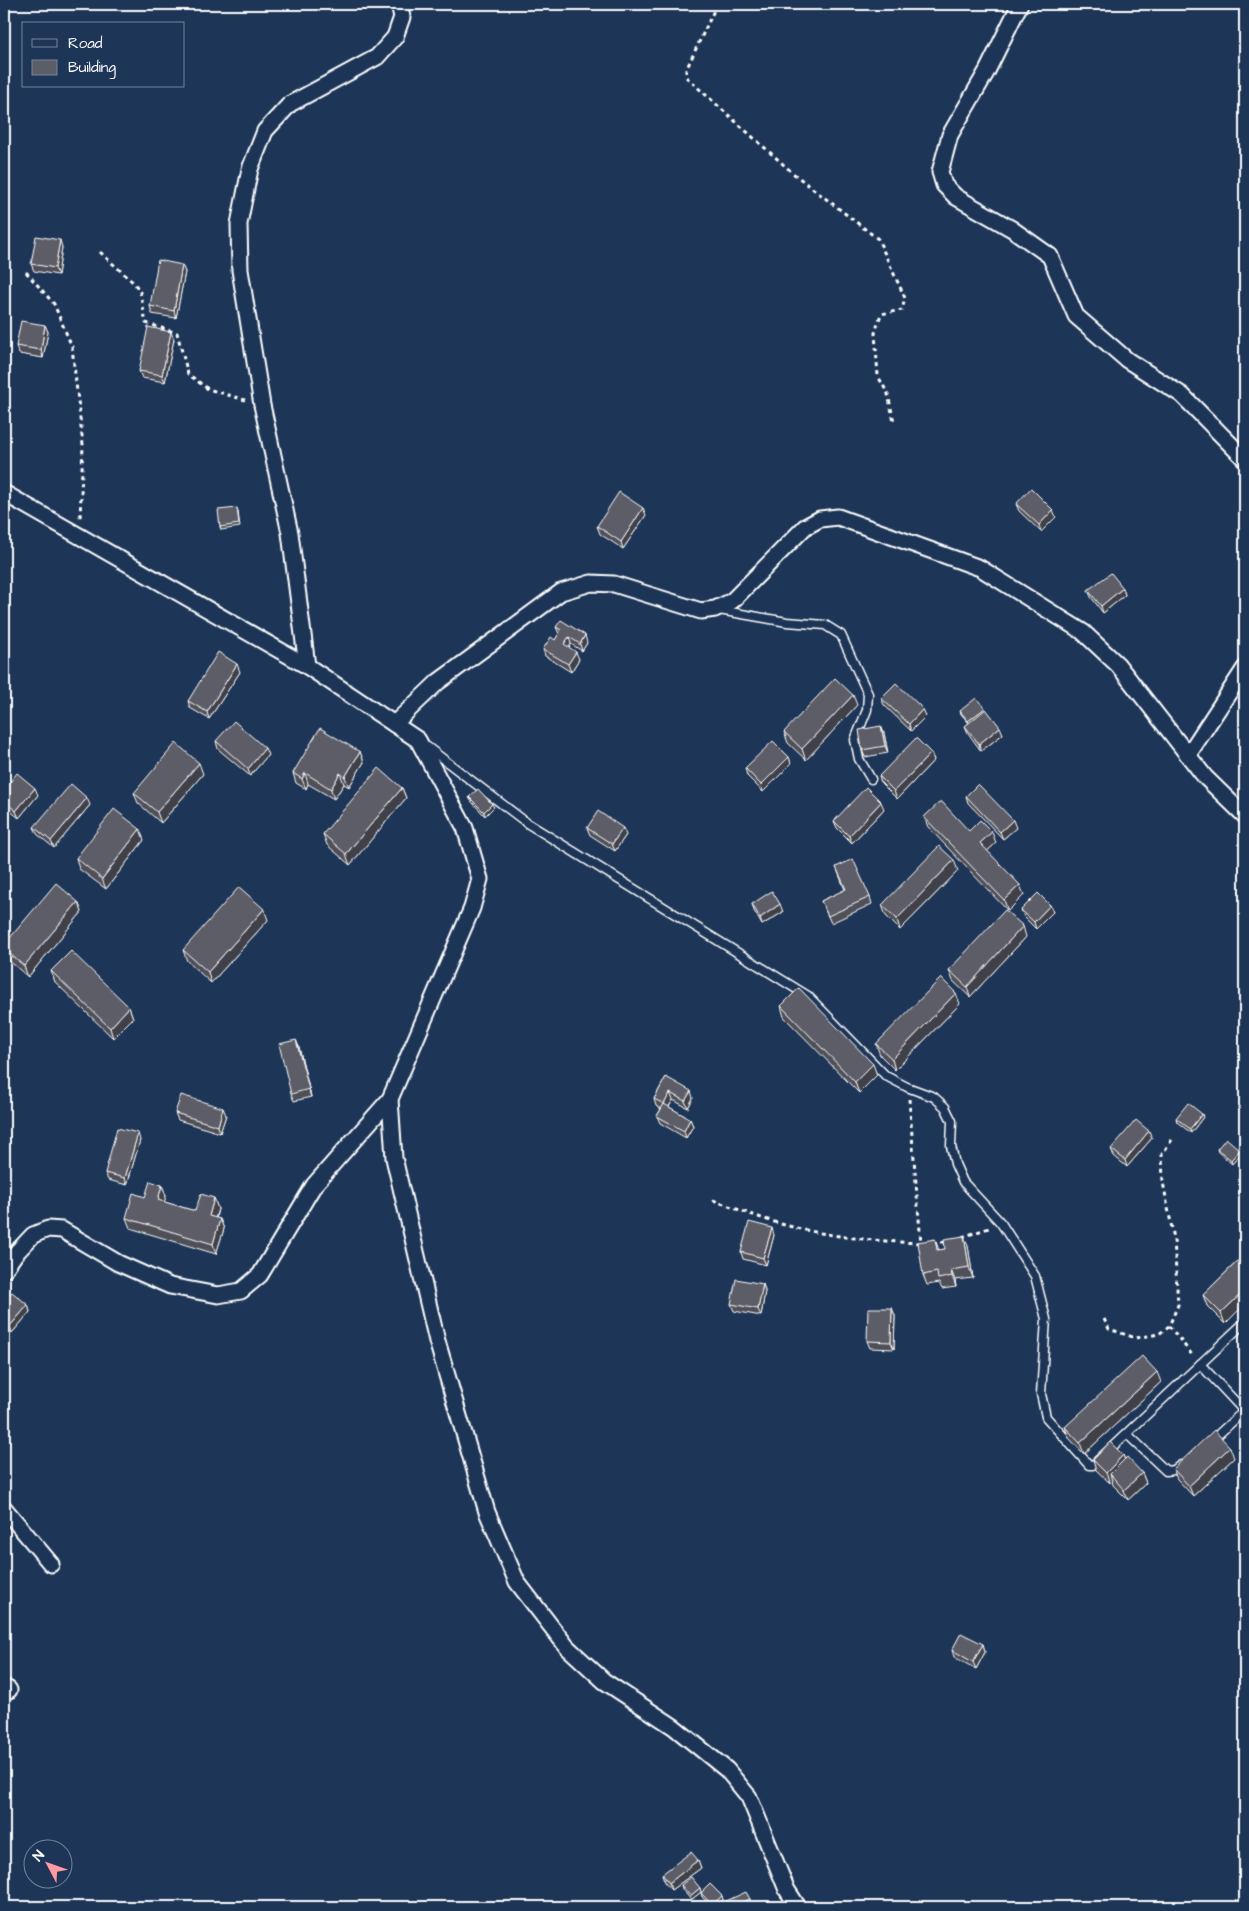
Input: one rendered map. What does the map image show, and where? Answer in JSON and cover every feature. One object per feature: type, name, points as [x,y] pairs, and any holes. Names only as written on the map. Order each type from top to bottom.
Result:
[{"type":"street","points":[[307,666],[290,533],[262,405],[240,270],[239,224],[250,169],[265,132],[290,104],[378,57],[395,37],[402,17],[400,4]]},
{"type":"street","points":[[1020,4],[987,71],[950,135],[940,172],[944,185],[956,197],[1012,229],[1050,256],[1076,316],[1127,360],[1182,395],[1245,459]]},
{"type":"street","points":[[4,492],[307,666],[418,740],[464,828],[480,880],[472,908],[390,1099],[314,1185],[260,1275],[241,1291],[218,1295],[170,1286],[118,1263],[62,1230],[48,1229],[32,1235],[10,1250],[4,1270]]},
{"type":"street","points":[[394,724],[438,682],[561,592],[591,583],[614,584],[701,611],[714,609],[732,600],[805,527],[820,519],[838,517],[980,568],[1083,632],[1118,665],[1205,777],[1245,816]]},
{"type":"street","points":[[1188,755],[1245,668]]},
{"type":"street","points":[[390,1099],[394,1158],[437,1341],[487,1512],[517,1582],[567,1647],[604,1681],[674,1726],[727,1770],[749,1797],[787,1890],[798,1907]]},
{"type":"street","points":[[4,1508],[52,1564]]},
{"type":"lane","points":[[714,609],[787,622],[825,625],[841,635],[868,694],[867,710],[855,740],[859,759],[871,779]]},
{"type":"lane","points":[[418,740],[527,823],[808,996],[886,1076],[907,1087],[934,1097],[946,1107],[952,1121],[951,1146],[955,1164],[963,1182],[1001,1223],[1035,1276],[1046,1318],[1040,1394],[1046,1417],[1089,1465],[1094,1466],[1245,1322]]},
{"type":"lane","points":[[1200,1364],[1245,1412],[1206,1446]]},
{"type":"lane","points":[[1126,1434],[1166,1471],[1174,1470],[1187,1460]]},
{"type":"path","points":[[717,4],[686,70],[686,78],[794,174],[878,239],[905,298],[902,310],[881,314],[875,333],[878,376],[888,394],[894,422]]},
{"type":"path","points":[[100,252],[135,284],[140,292],[146,323],[177,332],[188,374],[208,389],[262,405]]},
{"type":"path","points":[[26,272],[54,304],[72,346],[83,446],[79,535]]},
{"type":"path","points":[[907,1087],[921,1243]]},
{"type":"path","points":[[1104,1319],[1108,1329],[1136,1338],[1159,1334],[1169,1326],[1178,1305],[1174,1239],[1163,1182],[1162,1154],[1174,1136]]},
{"type":"path","points":[[713,1200],[771,1221],[833,1235],[880,1242],[921,1243],[950,1241]]},
{"type":"path","points":[[958,1238],[1001,1223]]},
{"type":"path","points":[[1169,1326],[1200,1364]]},
{"type":"building","points":[[36,236],[60,240],[55,268],[31,264]]},
{"type":"building","points":[[158,260],[182,265],[174,311],[150,306]]},
{"type":"building","points":[[21,321],[45,325],[41,350],[16,346]]},
{"type":"building","points":[[148,327],[171,332],[162,375],[139,371]]},
{"type":"building","points":[[1031,488],[1053,510],[1039,525],[1016,504]]},
{"type":"building","points":[[619,492],[643,508],[621,542],[597,526]]},
{"type":"building","points":[[237,508],[239,524],[220,527],[218,510]]},
{"type":"building","points":[[1111,573],[1123,588],[1101,606],[1088,590]]},
{"type":"building","points":[[561,620],[585,635],[580,644],[569,637],[564,644],[576,652],[568,664],[543,649],[551,637],[555,640],[561,630],[556,627]]},
{"type":"building","points":[[218,652],[237,664],[207,712],[188,701]]},
{"type":"building","points":[[835,678],[853,695],[802,749],[784,732]]},
{"type":"building","points":[[896,683],[923,709],[909,724],[881,698]]},
{"type":"building","points":[[976,698],[985,708],[968,721],[960,711]]},
{"type":"building","points":[[986,709],[1000,727],[979,744],[965,726]]},
{"type":"building","points":[[234,721],[265,748],[248,769],[216,741]]},
{"type":"building","points":[[881,726],[885,746],[862,750],[859,730]]},
{"type":"building","points":[[320,728],[360,752],[345,777],[340,773],[331,789],[305,773],[302,779],[293,773]]},
{"type":"building","points":[[916,738],[931,753],[894,791],[879,776]]},
{"type":"building","points":[[773,741],[789,757],[761,785],[745,768]]},
{"type":"building","points":[[176,743],[199,763],[157,812],[134,793]]},
{"type":"building","points":[[379,768],[402,788],[346,854],[323,834]]},
{"type":"building","points":[[17,773],[35,788],[16,811],[4,801],[4,790]]},
{"type":"building","points":[[71,784],[87,798],[51,841],[34,827]]},
{"type":"building","points":[[978,784],[1013,820],[1000,832],[966,796]]},
{"type":"building","points":[[866,787],[881,802],[849,836],[834,821]]},
{"type":"building","points":[[478,789],[492,804],[484,812],[469,797]]},
{"type":"building","points":[[941,801],[969,831],[980,820],[992,832],[980,843],[1020,885],[1004,900],[924,817]]},
{"type":"building","points":[[114,809],[140,829],[102,879],[76,858]]},
{"type":"building","points":[[598,811],[623,828],[612,844],[587,828]]},
{"type":"building","points":[[939,846],[954,860],[897,919],[882,905]]},
{"type":"building","points":[[853,859],[870,897],[828,916],[821,901],[846,889],[836,867]]},
{"type":"building","points":[[56,883],[78,902],[24,966],[4,949],[4,945]]},
{"type":"building","points":[[239,887],[264,909],[208,972],[183,950]]},
{"type":"building","points":[[772,891],[780,904],[760,918],[752,904]]},
{"type":"building","points":[[1038,893],[1050,905],[1034,922],[1021,910]]},
{"type":"building","points":[[1005,910],[1023,926],[967,987],[949,970]]},
{"type":"building","points":[[71,951],[129,1007],[110,1028],[51,971]]},
{"type":"building","points":[[941,978],[956,993],[892,1059],[876,1044]]},
{"type":"building","points":[[799,988],[873,1064],[855,1082],[781,1006]]},
{"type":"building","points":[[296,1040],[309,1089],[291,1094],[279,1044]]},
{"type":"building","points":[[666,1077],[691,1091],[685,1101],[670,1093],[664,1104],[654,1099]]},
{"type":"building","points":[[181,1095],[223,1108],[218,1126],[175,1113]]},
{"type":"building","points":[[1188,1103],[1202,1114],[1190,1129],[1176,1118]]},
{"type":"building","points":[[664,1104],[690,1119],[684,1131],[657,1116]]},
{"type":"building","points":[[1136,1120],[1149,1131],[1125,1160],[1111,1149]]},
{"type":"building","points":[[117,1128],[138,1133],[125,1178],[105,1173]]},
{"type":"building","points":[[1226,1138],[1240,1150],[1231,1160],[1217,1149]]},
{"type":"building","points":[[150,1181],[162,1185],[158,1200],[195,1211],[201,1194],[214,1198],[209,1216],[220,1219],[213,1244],[126,1218],[133,1193],[145,1197]]},
{"type":"building","points":[[749,1222],[772,1228],[763,1258],[741,1252]]},
{"type":"building","points":[[964,1236],[969,1267],[951,1270],[952,1276],[938,1279],[937,1272],[923,1275],[918,1242],[935,1239],[937,1250],[945,1249],[944,1239]]},
{"type":"building","points":[[1245,1254],[1245,1290],[1221,1313],[1203,1295]]},
{"type":"building","points":[[736,1279],[763,1284],[758,1309],[731,1304]]},
{"type":"building","points":[[12,1292],[28,1305],[10,1326],[4,1321],[4,1301]]},
{"type":"building","points":[[868,1308],[892,1308],[891,1342],[867,1341]]},
{"type":"building","points":[[1142,1356],[1157,1372],[1080,1443],[1065,1427]]},
{"type":"building","points":[[1214,1430],[1230,1447],[1189,1486],[1173,1469]]},
{"type":"building","points":[[1110,1442],[1123,1455],[1106,1473],[1093,1460]]},
{"type":"building","points":[[1127,1457],[1142,1473],[1124,1490],[1110,1474]]},
{"type":"building","points":[[961,1633],[983,1644],[973,1662],[952,1650]]},
{"type":"building","points":[[691,1852],[698,1860],[669,1883],[662,1874]]},
{"type":"building","points":[[691,1877],[700,1888],[690,1896],[681,1885]]},
{"type":"building","points":[[710,1884],[722,1896],[712,1905],[701,1893]]},
{"type":"building","points":[[746,1892],[750,1899],[731,1907],[726,1907],[724,1902]]}]
